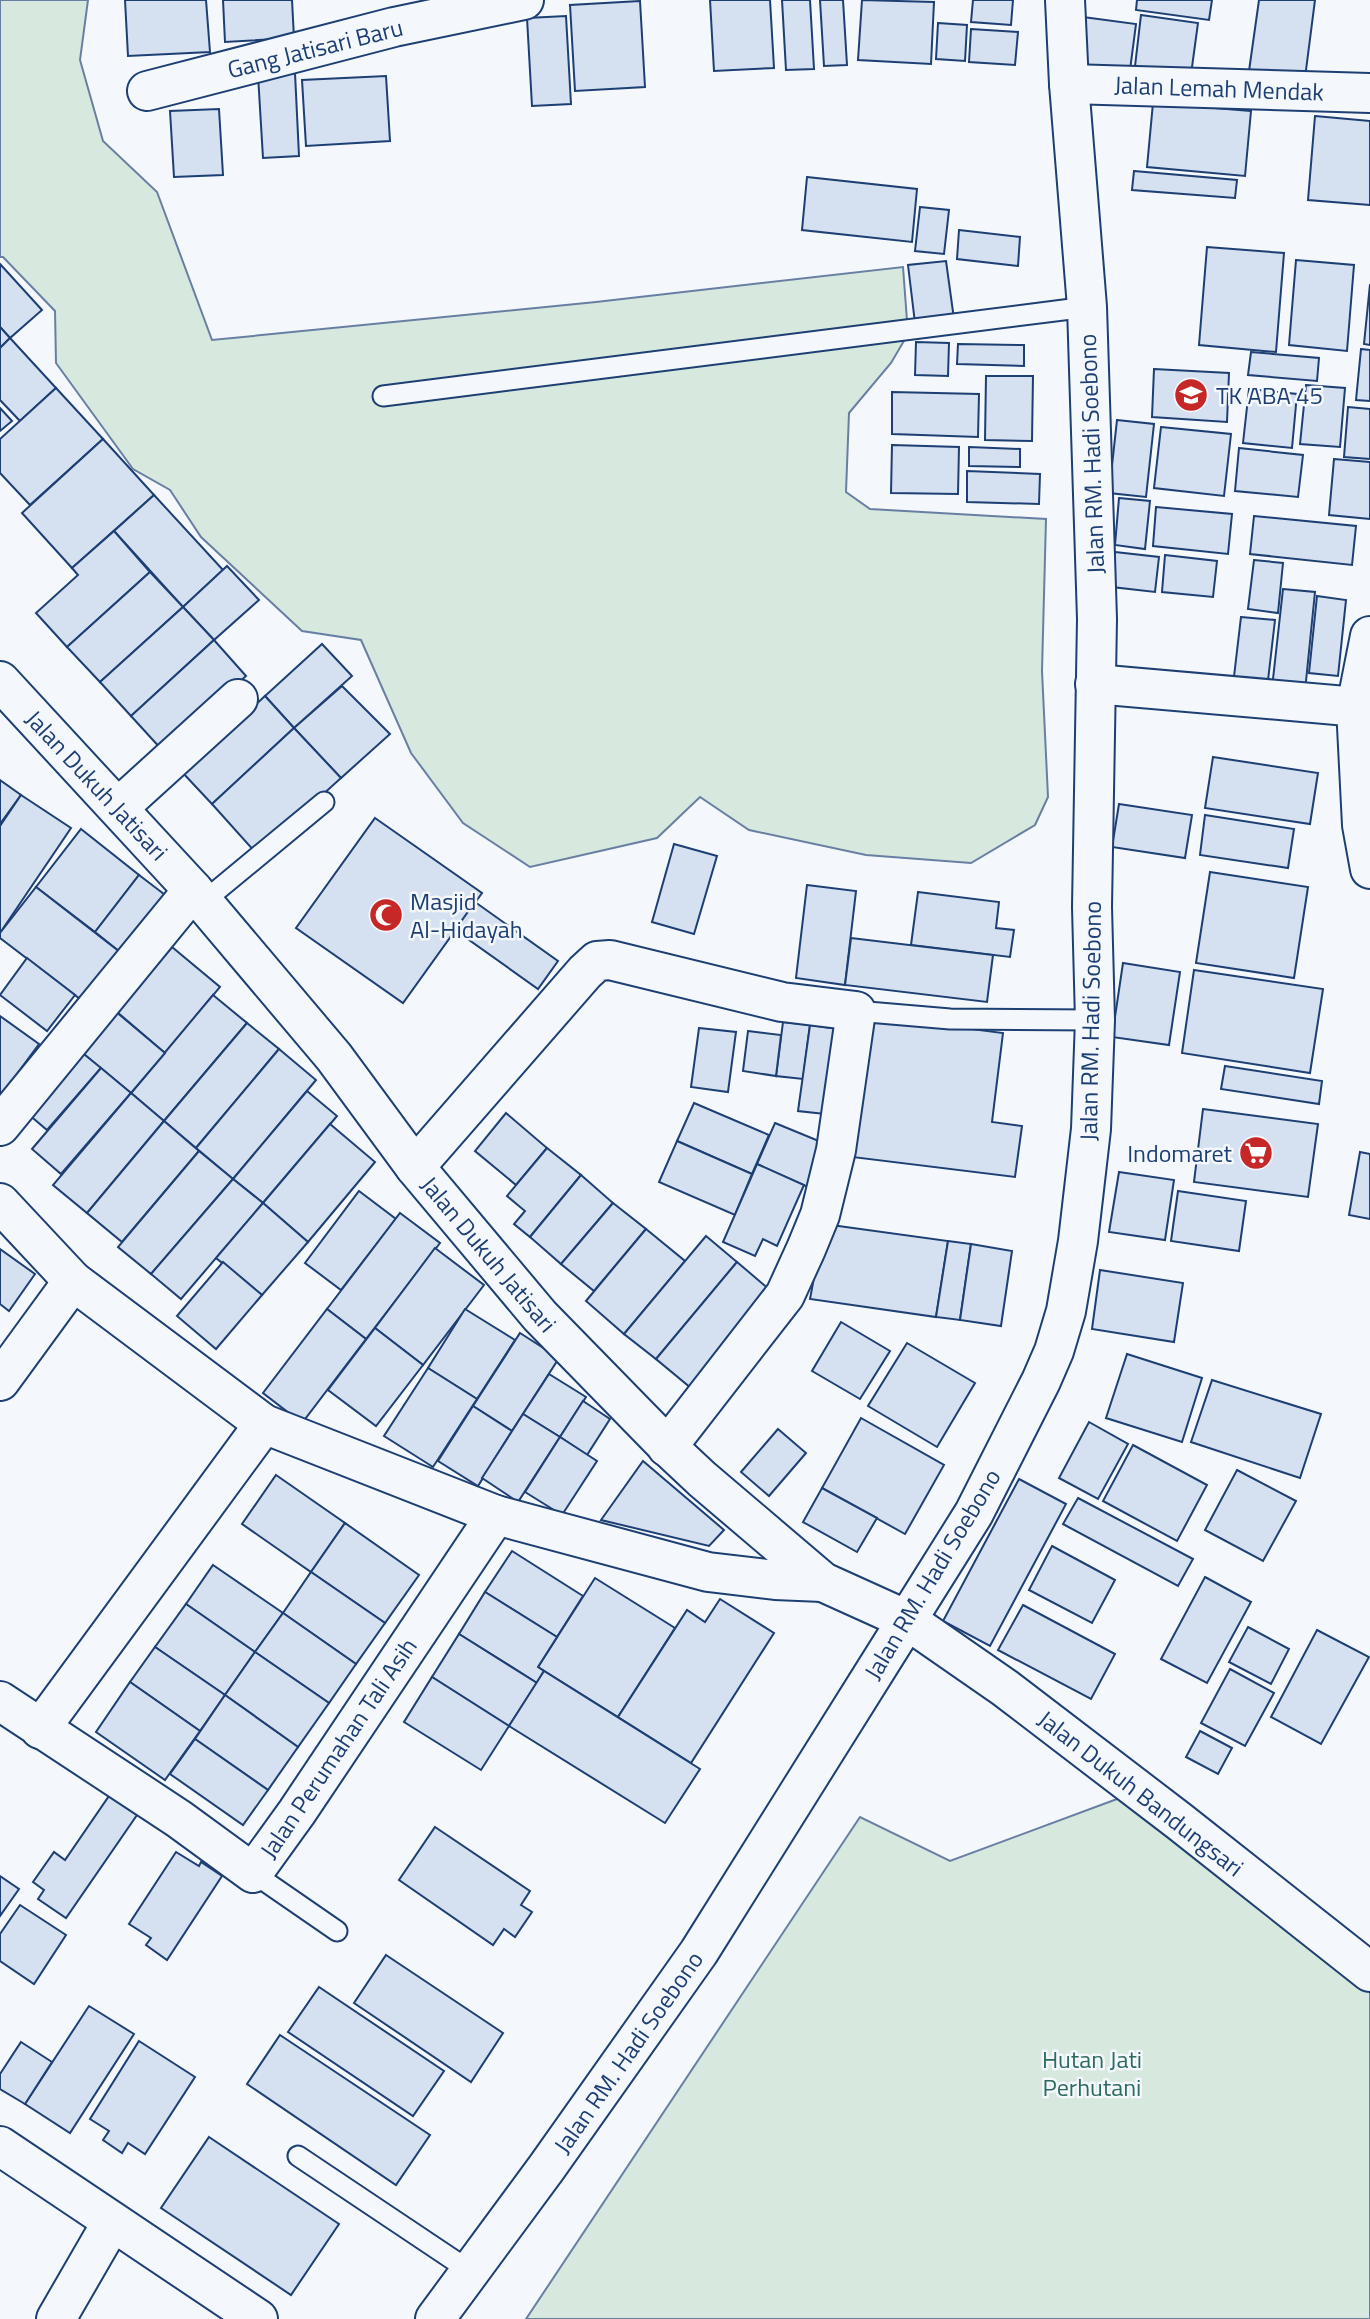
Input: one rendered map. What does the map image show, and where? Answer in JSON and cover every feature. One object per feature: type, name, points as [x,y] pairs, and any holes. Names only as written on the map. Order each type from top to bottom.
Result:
[{"type":"street","name":"Gang Jatisari Baru","points":[[147,91],[394,27],[524,0]]},
{"type":"street","name":"Jalan RM. Hadi Soebono","points":[[435,2319],[547,2167],[699,1952],[974,1513],[1035,1393],[1054,1351],[1066,1311],[1091,1129],[1095,1020],[1092,907],[1097,619],[1087,307],[1065,0]]},
{"type":"street","name":"Jalan Lemah Mendak","points":[[1069,84],[1370,93]]},
{"type":"street","points":[[1370,636],[1363,707],[1362,825],[1370,869]]},
{"type":"street","name":"Jalan Dukuh Jatisari","points":[[0,681],[198,896],[334,1057],[415,1167],[540,1316],[667,1447],[824,1582],[907,1620]]},
{"type":"street","points":[[1095,684],[1363,707]]},
{"type":"street","points":[[118,808],[238,699]]},
{"type":"street","points":[[0,1126],[198,896]]},
{"type":"street","points":[[415,1167],[597,961],[610,960],[782,1002],[856,1011],[836,1150],[820,1215],[806,1249],[785,1295],[667,1447]]},
{"type":"street","name":"Jalan Dukuh Jatisari","points":[[0,1203],[73,1281],[264,1423],[496,1515],[708,1572],[775,1580],[824,1582]]},
{"type":"street","points":[[0,1381],[13,1339],[73,1281]]},
{"type":"street","points":[[40,1729],[264,1423]]},
{"type":"street","name":"Jalan Perumahan Tali Asih","points":[[0,1702],[179,1819],[253,1872],[297,1812],[496,1515]]},
{"type":"street","name":"Jalan Dukuh Bandungsari","points":[[907,1620],[1006,1688],[1370,1972]]},
{"type":"street","points":[[0,2146],[258,2319]]},
{"type":"street","points":[[56,2319],[112,2222]]},
{"type":"lane","points":[[383,397],[1087,307]]},
{"type":"lane","points":[[198,896],[324,802]]},
{"type":"lane","points":[[856,1011],[950,1019],[1095,1020]]},
{"type":"lane","points":[[253,1872],[337,1931]]},
{"type":"lane","points":[[298,2157],[470,2271]]},
{"type":"green space","points":[[0,0],[88,0],[80,60],[103,141],[157,192],[212,340],[596,302],[903,267],[908,334],[891,363],[849,413],[846,492],[870,509],[1046,519],[1042,671],[1048,797],[1035,825],[971,863],[866,855],[749,830],[700,797],[657,838],[530,867],[463,823],[411,753],[361,640],[302,631],[201,537],[170,490],[133,469],[56,363],[55,311],[3,257],[0,257]]},
{"type":"green space","name":"Hutan Jati Perhutani","points":[[1136,1792],[1370,1976],[1370,2319],[526,2319],[860,1817],[950,1861]]},
{"type":"building","points":[[125,0],[206,0],[210,52],[128,56]]},
{"type":"building","points":[[223,0],[292,0],[294,38],[225,42]]},
{"type":"building","points":[[710,0],[770,0],[774,68],[714,71]]},
{"type":"building","points":[[782,0],[810,0],[814,69],[786,70]]},
{"type":"building","points":[[820,0],[843,0],[847,65],[824,66]]},
{"type":"building","points":[[862,0],[934,2],[931,64],[858,60]]},
{"type":"building","points":[[973,0],[1013,0],[1011,25],[971,22]]},
{"type":"building","points":[[1137,0],[1212,0],[1209,20],[1136,10]]},
{"type":"building","points":[[1259,0],[1315,0],[1305,78],[1249,71]]},
{"type":"building","points":[[640,1],[645,87],[575,91],[570,5]]},
{"type":"building","points":[[1141,15],[1198,23],[1190,82],[1134,75]]},
{"type":"building","points":[[566,16],[571,104],[532,106],[527,18]]},
{"type":"building","points":[[1083,17],[1136,24],[1129,78],[1076,71]]},
{"type":"building","points":[[938,23],[967,25],[965,61],[936,59]]},
{"type":"building","points":[[971,29],[1018,32],[1015,65],[969,62]]},
{"type":"building","points":[[295,73],[299,156],[263,158],[258,75]]},
{"type":"building","points":[[386,76],[390,141],[306,146],[302,80]]},
{"type":"building","points":[[1153,103],[1251,111],[1245,176],[1147,167]]},
{"type":"building","points":[[219,109],[223,175],[174,177],[170,111]]},
{"type":"building","points":[[1315,116],[1370,121],[1370,205],[1308,200]]},
{"type":"building","points":[[1134,171],[1237,180],[1235,198],[1132,190]]},
{"type":"building","points":[[807,177],[917,189],[912,242],[802,230]]},
{"type":"building","points":[[920,207],[949,210],[944,254],[915,251]]},
{"type":"building","points":[[959,230],[1020,237],[1018,266],[957,259]]},
{"type":"building","points":[[1207,247],[1284,253],[1276,352],[1199,345]]},
{"type":"building","points":[[1296,260],[1354,265],[1347,351],[1289,345]]},
{"type":"building","points":[[946,261],[954,319],[915,323],[908,265]]},
{"type":"building","points":[[0,264],[42,310],[10,338],[0,327]]},
{"type":"building","points":[[1370,284],[1370,345],[1364,344]]},
{"type":"building","points":[[0,327],[10,338],[0,348]]},
{"type":"building","points":[[10,338],[56,388],[20,421],[0,400],[0,348]]},
{"type":"building","points":[[916,342],[949,343],[948,376],[915,375]]},
{"type":"building","points":[[958,344],[1024,345],[1024,366],[957,364]]},
{"type":"building","points":[[1361,349],[1370,350],[1370,401],[1356,400]]},
{"type":"building","points":[[1251,352],[1319,358],[1317,381],[1248,375]]},
{"type":"building","name":"TK ABA 45","points":[[1154,369],[1229,373],[1227,422],[1152,417]]},
{"type":"building","points":[[986,376],[1033,376],[1032,441],[985,440]]},
{"type":"building","points":[[1306,385],[1345,388],[1340,447],[1300,444]]},
{"type":"building","points":[[56,388],[103,439],[30,505],[0,473],[0,439]]},
{"type":"building","points":[[1249,389],[1297,394],[1292,448],[1243,443]]},
{"type":"building","points":[[892,392],[979,394],[978,437],[892,434]]},
{"type":"building","points":[[1348,407],[1370,409],[1370,459],[1344,457]]},
{"type":"building","points":[[0,408],[12,421],[0,431]]},
{"type":"building","points":[[1117,420],[1154,424],[1146,497],[1109,493]]},
{"type":"building","points":[[1161,427],[1231,434],[1224,496],[1154,488]]},
{"type":"building","points":[[103,439],[154,495],[72,568],[22,513]]},
{"type":"building","points":[[892,445],[959,447],[958,494],[891,493]]},
{"type":"building","points":[[969,447],[1020,449],[1020,467],[969,466]]},
{"type":"building","points":[[1239,448],[1303,455],[1298,497],[1235,491]]},
{"type":"building","points":[[1334,459],[1370,462],[1370,519],[1329,515]]},
{"type":"building","points":[[967,471],[1040,474],[1039,504],[967,502]]},
{"type":"building","points":[[154,495],[223,570],[183,607],[114,531]]},
{"type":"building","points":[[1119,498],[1150,501],[1145,549],[1115,545]]},
{"type":"building","points":[[1156,507],[1232,514],[1228,554],[1153,546]]},
{"type":"building","points":[[1254,516],[1356,526],[1352,565],[1250,554]]},
{"type":"building","points":[[114,531],[150,572],[67,647],[36,613],[78,575],[72,568]]},
{"type":"building","points":[[1115,552],[1159,557],[1155,592],[1112,587]]},
{"type":"building","points":[[1165,555],[1217,561],[1213,597],[1162,592]]},
{"type":"building","points":[[1254,560],[1283,563],[1278,613],[1248,609]]},
{"type":"building","points":[[227,566],[259,600],[214,640],[183,607]]},
{"type":"building","points":[[150,572],[183,607],[100,682],[67,647]]},
{"type":"building","points":[[1283,589],[1315,592],[1305,691],[1272,688]]},
{"type":"building","points":[[1317,596],[1346,600],[1338,676],[1309,673]]},
{"type":"building","points":[[183,607],[214,640],[131,716],[100,682]]},
{"type":"building","points":[[1241,617],[1275,620],[1267,689],[1233,685]]},
{"type":"building","points":[[214,640],[246,676],[163,751],[131,716]]},
{"type":"building","points":[[322,644],[352,676],[294,728],[265,696]]},
{"type":"building","points":[[342,686],[390,734],[341,778],[294,728]]},
{"type":"building","points":[[265,696],[294,728],[212,804],[182,772]]},
{"type":"building","points":[[294,728],[341,778],[257,854],[212,804]]},
{"type":"building","points":[[1213,757],[1318,773],[1310,824],[1205,808]]},
{"type":"building","points":[[0,780],[21,795],[0,824]]},
{"type":"building","points":[[21,795],[71,828],[0,933],[0,826]]},
{"type":"building","points":[[1119,804],[1192,815],[1185,858],[1112,847]]},
{"type":"building","points":[[1205,815],[1294,829],[1288,868],[1200,855]]},
{"type":"building","name":"Masjid Al-Hidayah","points":[[375,818],[482,893],[403,1003],[296,928]]},
{"type":"building","points":[[81,829],[139,875],[95,932],[36,887]]},
{"type":"building","points":[[674,844],[717,856],[694,934],[652,922]]},
{"type":"building","points":[[1210,872],[1308,887],[1294,978],[1196,963]]},
{"type":"building","points":[[139,875],[177,904],[125,956],[95,932]]},
{"type":"building","points":[[807,885],[856,891],[845,985],[796,978]]},
{"type":"building","points":[[36,887],[125,956],[88,1005],[0,938],[0,933]]},
{"type":"building","points":[[918,892],[999,902],[996,928],[1014,930],[1010,957],[911,945]]},
{"type":"building","points":[[475,902],[558,961],[538,989],[455,930]]},
{"type":"building","points":[[851,938],[993,955],[987,1002],[845,985]]},
{"type":"building","points":[[172,947],[220,987],[165,1053],[117,1012]]},
{"type":"building","points":[[27,958],[75,995],[47,1031],[0,995]]},
{"type":"building","points":[[1123,963],[1180,972],[1169,1045],[1112,1037]]},
{"type":"building","points":[[1194,970],[1323,989],[1310,1073],[1182,1053]]},
{"type":"building","points":[[213,995],[247,1023],[164,1121],[131,1093]]},
{"type":"building","points":[[108,1005],[165,1053],[131,1093],[74,1046]]},
{"type":"building","points":[[862,1015],[1003,1033],[992,1122],[1022,1126],[1015,1177],[844,1156]]},
{"type":"building","points":[[0,1016],[39,1044],[0,1097]]},
{"type":"building","points":[[783,1022],[810,1025],[803,1079],[776,1076]]},
{"type":"building","points":[[247,1023],[279,1049],[196,1148],[164,1121]]},
{"type":"building","points":[[810,1025],[845,1030],[834,1115],[798,1111]]},
{"type":"building","points":[[699,1028],[736,1032],[728,1092],[691,1087]]},
{"type":"building","points":[[748,1031],[781,1035],[776,1076],[743,1071]]},
{"type":"building","points":[[74,1046],[101,1068],[47,1130],[21,1108]]},
{"type":"building","points":[[279,1049],[316,1080],[233,1179],[196,1148]]},
{"type":"building","points":[[1225,1066],[1322,1081],[1319,1104],[1221,1089]]},
{"type":"building","points":[[101,1068],[131,1093],[61,1174],[32,1149]]},
{"type":"building","points":[[307,1091],[337,1116],[263,1203],[233,1179]]},
{"type":"building","points":[[131,1093],[164,1121],[87,1213],[53,1185]]},
{"type":"building","points":[[694,1103],[769,1135],[752,1174],[677,1141]]},
{"type":"building","name":"Indomaret","points":[[1203,1109],[1318,1124],[1308,1197],[1194,1182]]},
{"type":"building","points":[[506,1113],[547,1148],[516,1185],[475,1151]]},
{"type":"building","points":[[164,1121],[199,1151],[122,1242],[87,1213]]},
{"type":"building","points":[[775,1123],[831,1146],[812,1189],[757,1164]]},
{"type":"building","points":[[330,1124],[375,1162],[308,1242],[263,1203]]},
{"type":"building","points":[[677,1141],[752,1174],[735,1215],[659,1182]]},
{"type":"building","points":[[547,1148],[581,1175],[530,1237],[514,1224],[525,1211],[507,1196]]},
{"type":"building","points":[[199,1151],[233,1179],[151,1274],[118,1247]]},
{"type":"building","points":[[1360,1152],[1370,1154],[1370,1219],[1349,1215]]},
{"type":"building","points":[[757,1164],[804,1185],[777,1246],[763,1239],[755,1256],[723,1242]]},
{"type":"building","points":[[1119,1172],[1174,1180],[1165,1240],[1109,1232]]},
{"type":"building","points":[[581,1175],[613,1203],[561,1264],[530,1237]]},
{"type":"building","points":[[233,1179],[263,1203],[181,1299],[151,1274]]},
{"type":"building","points":[[359,1191],[396,1219],[341,1290],[305,1263]]},
{"type":"building","points":[[1178,1191],[1246,1201],[1239,1251],[1171,1241]]},
{"type":"building","points":[[263,1203],[308,1242],[262,1295],[216,1258]]},
{"type":"building","points":[[613,1203],[646,1229],[594,1291],[561,1264]]},
{"type":"building","points":[[400,1213],[440,1243],[366,1339],[327,1309]]},
{"type":"building","points":[[824,1224],[948,1241],[936,1317],[810,1299]]},
{"type":"building","points":[[646,1229],[685,1261],[624,1334],[586,1301]]},
{"type":"building","points":[[706,1236],[737,1262],[656,1359],[624,1334]]},
{"type":"building","points":[[948,1241],[971,1244],[960,1320],[936,1317]]},
{"type":"building","points":[[971,1244],[1012,1251],[1001,1326],[960,1320]]},
{"type":"building","points":[[435,1248],[484,1285],[423,1365],[375,1328]]},
{"type":"building","points":[[0,1249],[35,1274],[9,1311],[0,1304]]},
{"type":"building","points":[[223,1262],[262,1295],[216,1349],[177,1316]]},
{"type":"building","points":[[737,1262],[777,1296],[697,1393],[656,1359]]},
{"type":"building","points":[[1100,1270],[1183,1283],[1174,1342],[1092,1329]]},
{"type":"building","points":[[327,1309],[366,1339],[302,1423],[263,1393]]},
{"type":"building","points":[[465,1309],[515,1340],[477,1399],[428,1368]]},
{"type":"building","points":[[841,1322],[890,1351],[860,1399],[812,1371]]},
{"type":"building","points":[[375,1328],[423,1365],[376,1426],[328,1390]]},
{"type":"building","points":[[520,1333],[559,1358],[512,1431],[473,1406]]},
{"type":"building","points":[[907,1343],[975,1383],[937,1447],[868,1406]]},
{"type":"building","points":[[1127,1354],[1202,1378],[1182,1442],[1106,1418]]},
{"type":"building","points":[[428,1368],[477,1399],[433,1467],[384,1436]]},
{"type":"building","points":[[549,1374],[586,1397],[560,1437],[523,1414]]},
{"type":"building","points":[[1212,1380],[1321,1414],[1300,1478],[1191,1442]]},
{"type":"building","points":[[583,1401],[610,1419],[587,1455],[560,1437]]},
{"type":"building","points":[[473,1406],[512,1431],[478,1486],[438,1461]]},
{"type":"building","points":[[523,1414],[560,1437],[518,1502],[482,1478]]},
{"type":"building","points":[[861,1418],[944,1465],[905,1534],[822,1488]]},
{"type":"building","points":[[1089,1422],[1128,1444],[1098,1499],[1059,1478]]},
{"type":"building","points":[[778,1429],[806,1453],[769,1496],[741,1472]]},
{"type":"building","points":[[560,1437],[597,1461],[562,1515],[525,1492]]},
{"type":"building","points":[[1133,1445],[1207,1485],[1177,1541],[1103,1501]]},
{"type":"building","points":[[643,1461],[724,1530],[709,1546],[601,1520]]},
{"type":"building","points":[[1237,1470],[1296,1501],[1263,1561],[1205,1530]]},
{"type":"building","points":[[276,1475],[345,1523],[311,1572],[242,1524]]},
{"type":"building","points":[[1019,1479],[1066,1504],[990,1646],[943,1621]]},
{"type":"building","points":[[822,1488],[877,1518],[857,1552],[803,1522]]},
{"type":"building","points":[[1078,1498],[1193,1559],[1178,1586],[1063,1524]]},
{"type":"building","points":[[345,1523],[419,1575],[385,1623],[311,1572]]},
{"type":"building","points":[[1052,1546],[1115,1580],[1092,1623],[1029,1590]]},
{"type":"building","points":[[512,1551],[583,1596],[557,1637],[485,1592]]},
{"type":"building","points":[[213,1565],[283,1613],[255,1652],[186,1604]]},
{"type":"building","points":[[311,1572],[385,1623],[356,1664],[283,1613]]},
{"type":"building","points":[[1205,1577],[1251,1602],[1207,1683],[1161,1659]]},
{"type":"building","points":[[595,1578],[675,1628],[618,1717],[538,1667]]},
{"type":"building","points":[[485,1592],[557,1637],[538,1667],[544,1671],[537,1683],[459,1634]]},
{"type":"building","points":[[720,1599],[774,1633],[691,1763],[618,1717],[687,1610],[705,1622]]},
{"type":"building","points":[[186,1604],[255,1652],[225,1695],[155,1647]]},
{"type":"building","points":[[1023,1605],[1115,1654],[1091,1699],[998,1650]]},
{"type":"building","points":[[283,1613],[356,1664],[329,1703],[255,1652]]},
{"type":"building","points":[[1248,1627],[1289,1649],[1271,1684],[1229,1662]]},
{"type":"building","points":[[1317,1630],[1369,1657],[1321,1744],[1271,1717]]},
{"type":"building","points":[[459,1634],[537,1683],[509,1726],[432,1677]]},
{"type":"building","points":[[155,1647],[225,1695],[200,1731],[130,1682]]},
{"type":"building","points":[[255,1652],[329,1703],[298,1747],[225,1695]]},
{"type":"building","points":[[1230,1669],[1274,1693],[1245,1746],[1201,1723]]},
{"type":"building","points":[[544,1671],[700,1769],[665,1823],[509,1726]]},
{"type":"building","points":[[432,1677],[509,1726],[481,1770],[404,1722]]},
{"type":"building","points":[[130,1682],[200,1731],[165,1780],[96,1732]]},
{"type":"building","points":[[225,1695],[298,1747],[268,1790],[195,1739]]},
{"type":"building","points":[[1200,1731],[1232,1748],[1218,1774],[1186,1757]]},
{"type":"building","points":[[195,1739],[268,1790],[243,1825],[170,1774]]},
{"type":"building","points":[[109,1796],[137,1815],[66,1918],[38,1899],[44,1890],[33,1882],[54,1852],[65,1860]]},
{"type":"building","points":[[435,1827],[530,1891],[521,1905],[532,1912],[515,1937],[504,1929],[493,1945],[399,1880]]},
{"type":"building","points":[[176,1852],[199,1866],[201,1862],[222,1876],[167,1960],[146,1945],[151,1938],[129,1924]]},
{"type":"building","points":[[0,1876],[19,1889],[0,1916]]},
{"type":"building","points":[[20,1905],[66,1935],[34,1984],[0,1961],[0,1934]]},
{"type":"building","points":[[386,1955],[503,2033],[471,2082],[354,2003]]},
{"type":"building","points":[[319,1987],[444,2071],[413,2116],[288,2032]]},
{"type":"building","points":[[89,2006],[134,2034],[70,2133],[25,2104]]},
{"type":"building","points":[[280,2035],[430,2135],[396,2185],[247,2084]]},
{"type":"building","points":[[139,2041],[195,2077],[145,2154],[128,2143],[122,2153],[103,2140],[109,2131],[90,2119]]},
{"type":"building","points":[[21,2042],[52,2062],[25,2104],[0,2089],[0,2074]]},
{"type":"building","points":[[209,2137],[339,2224],[291,2295],[161,2208]]},
{"type":"place","name":"TK ABA 45","points":[[1191,395]]},
{"type":"place","name":"Masjid Al-Hidayah","points":[[386,915]]},
{"type":"place","name":"Indomaret","points":[[1256,1153]]}]
